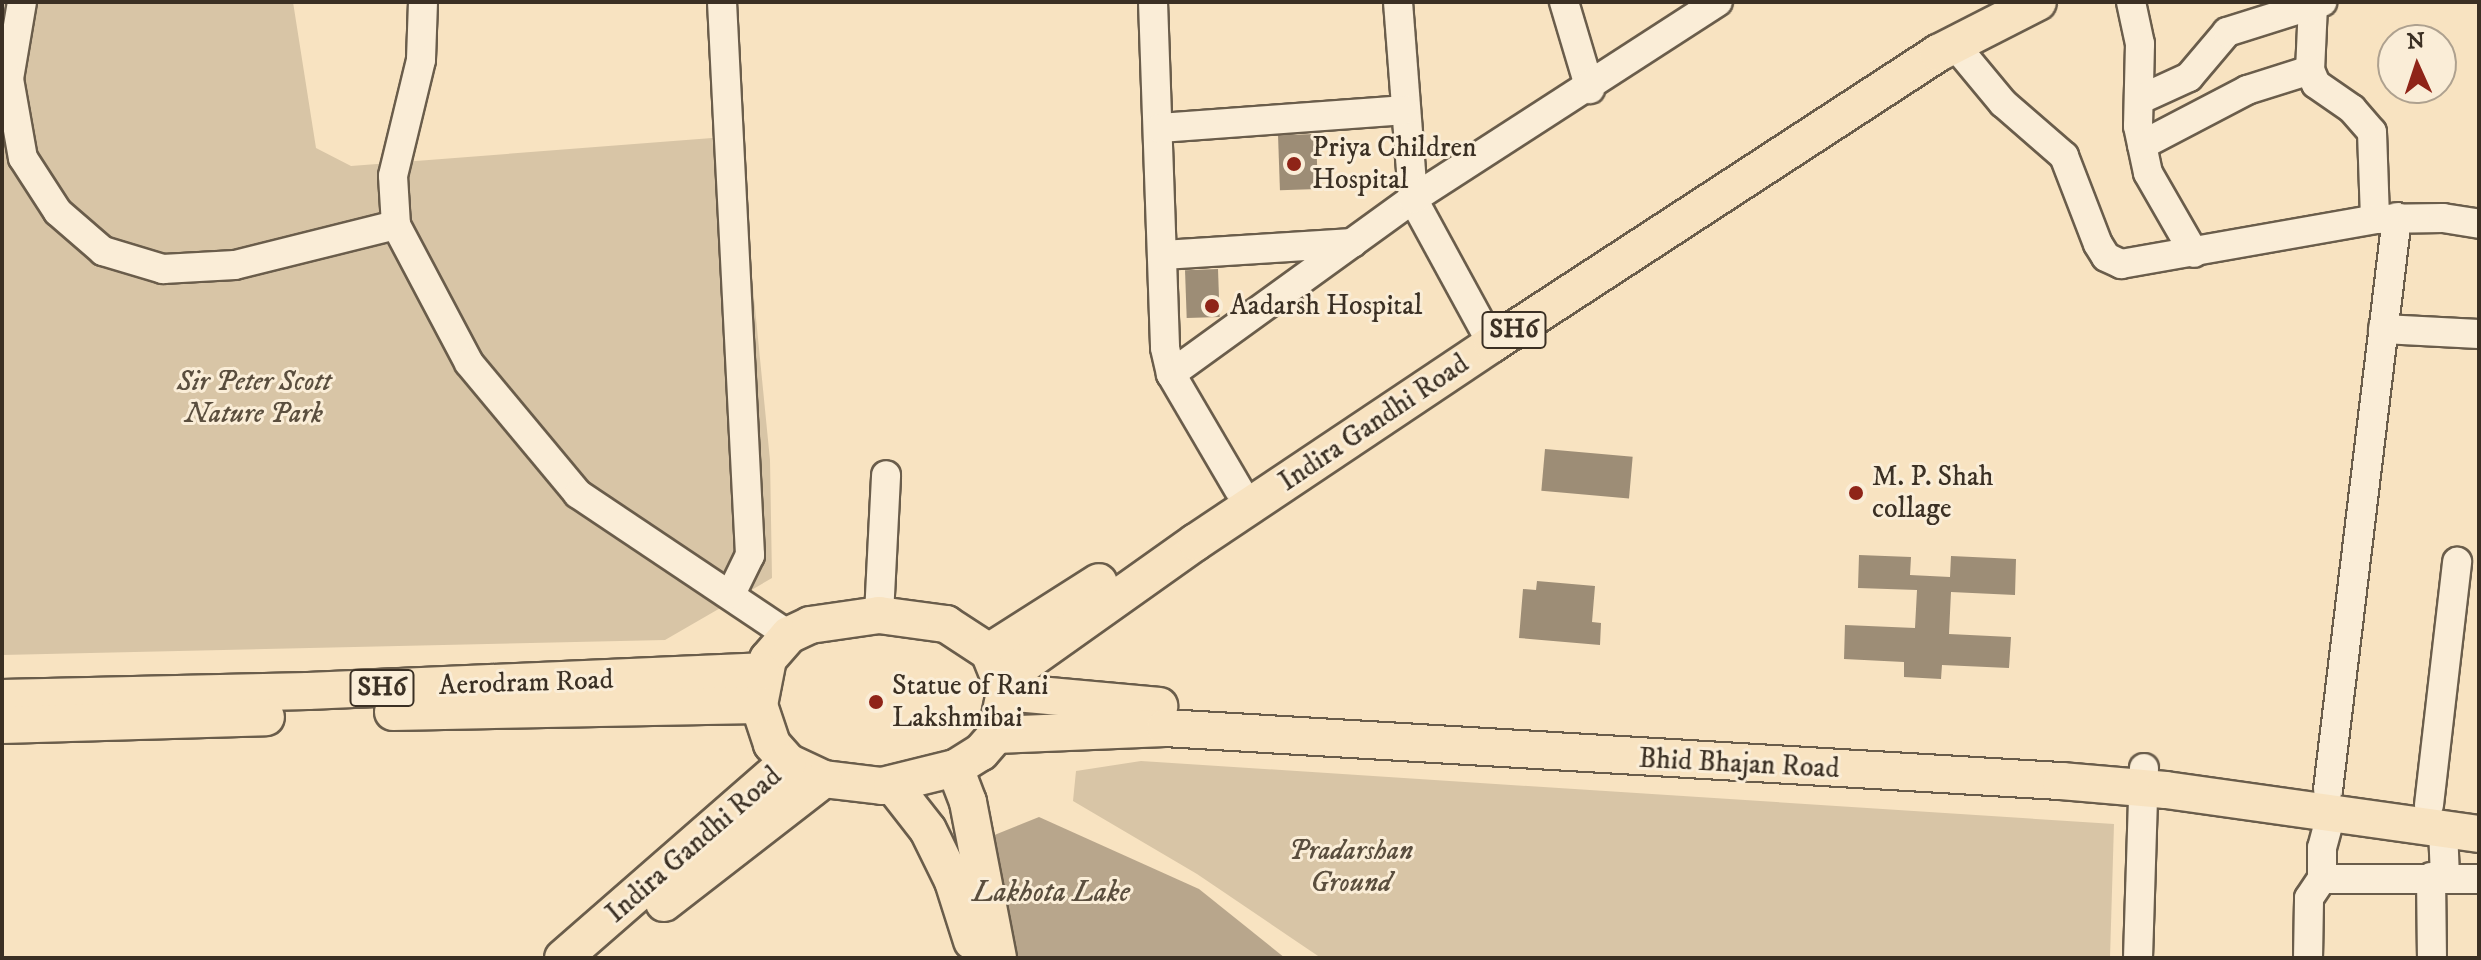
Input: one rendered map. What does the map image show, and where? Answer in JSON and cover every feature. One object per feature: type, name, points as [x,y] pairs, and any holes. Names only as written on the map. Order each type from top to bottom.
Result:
[{"type":"main road","name":"Indira Gandhi Road","points":[[999,674],[1196,542],[1790,123],[1986,2]]},
{"type":"main road","name":"Indira Gandhi Road","points":[[999,674],[1239,490],[1954,44],[2038,2]]},
{"type":"main road","points":[[879,615],[946,624],[999,674],[996,735],[981,752],[955,768],[892,784],[824,779],[788,762],[772,744],[761,688],[789,635],[833,619],[879,615]]},
{"type":"main road","name":"Bhid Bhajan Road","points":[[999,674],[1752,746],[2143,778],[2436,817],[2479,813]]},
{"type":"main road","name":"Aerodram Road","points":[[2,698],[308,691],[761,688]]},
{"type":"main road","name":"Aerodram Road","points":[[2,725],[761,688]]},
{"type":"main road","name":"Bhid Bhajan Road","points":[[996,735],[1165,728],[2143,778]]},
{"type":"main road","name":"Indira Gandhi Road","points":[[563,958],[788,762]]},
{"type":"main road","points":[[955,768],[968,802],[998,958]]},
{"type":"main road","name":"Indira Gandhi Road","points":[[598,958],[824,779]]},
{"type":"main road","points":[[892,784],[928,830],[953,881],[977,958]]},
{"type":"main road","name":"Bhid Bhajan Road","points":[[2436,817],[2479,834]]},
{"type":"street","points":[[22,2],[9,79],[23,158],[58,212],[103,251],[163,269],[235,265],[396,225]]},
{"type":"street","points":[[423,2],[421,60],[393,176],[396,225],[469,363],[578,494],[789,635]]},
{"type":"street","points":[[722,2],[750,555],[731,594]]},
{"type":"street","points":[[1153,2],[1160,128],[1165,348],[1171,374],[1239,490]]},
{"type":"street","points":[[1398,2],[1413,199],[1487,335]]},
{"type":"street","points":[[1564,2],[1590,89]]},
{"type":"street","points":[[1171,374],[1413,199],[1590,89],[1718,2]]},
{"type":"street","points":[[2131,2],[2140,44],[2142,145],[2148,173],[2194,253]]},
{"type":"street","points":[[2141,99],[2189,77],[2227,32],[2318,3],[2310,70],[2316,84],[2352,109],[2372,132],[2386,218],[2383,329],[2330,803],[2322,848],[2322,879],[2309,898],[2308,958]]},
{"type":"street","points":[[1954,44],[2003,103],[2064,156],[2106,257],[2121,264],[2386,218],[2479,224]]},
{"type":"street","points":[[2142,145],[2233,97],[2310,70]]},
{"type":"street","points":[[1160,128],[1405,110]]},
{"type":"street","points":[[1163,255],[1354,243]]},
{"type":"street","points":[[2383,329],[2479,334]]},
{"type":"street","points":[[879,615],[886,475]]},
{"type":"street","points":[[2432,958],[2438,878],[2436,817],[2457,562]]},
{"type":"street","points":[[2138,958],[2143,778]]},
{"type":"street","points":[[2322,879],[2479,879]]},
{"type":"green space","name":"Sir Peter Scott Nature Park","points":[[2,2],[293,2],[316,148],[351,166],[738,136],[770,460],[772,578],[665,640],[2,655]]},
{"type":"green space","name":"Pradarshan Ground","points":[[1141,761],[2114,824],[2110,958],[1321,958],[1197,874],[1073,801],[1076,771]]},
{"type":"water","name":"Lakhota Lake","points":[[1039,817],[1199,889],[1285,958],[1008,958],[987,838]]},
{"type":"building","points":[[1316,134],[1318,189],[1280,190],[1278,135]]},
{"type":"building","points":[[1218,269],[1220,317],[1187,318],[1185,270]]},
{"type":"building","points":[[1545,449],[1633,457],[1629,499],[1541,491]]},
{"type":"building","points":[[1859,555],[1911,557],[1910,575],[1950,577],[1951,556],[2016,559],[2015,595],[1951,592],[1949,634],[2011,637],[2009,668],[1942,665],[1941,679],[1904,677],[1904,662],[1844,659],[1845,625],[1915,628],[1917,590],[1858,588]]},
{"type":"building","points":[[1537,581],[1595,586],[1592,622],[1601,623],[1600,645],[1519,638],[1523,589],[1536,590]]},
{"type":"place","name":"Priya Children Hospital","points":[[1294,164]]},
{"type":"place","name":"Aadarsh Hospital","points":[[1212,306]]},
{"type":"place","name":"M. P. Shah collage","points":[[1856,493]]},
{"type":"place","name":"Statue of Rani Lakshmibai","points":[[876,702]]}]
